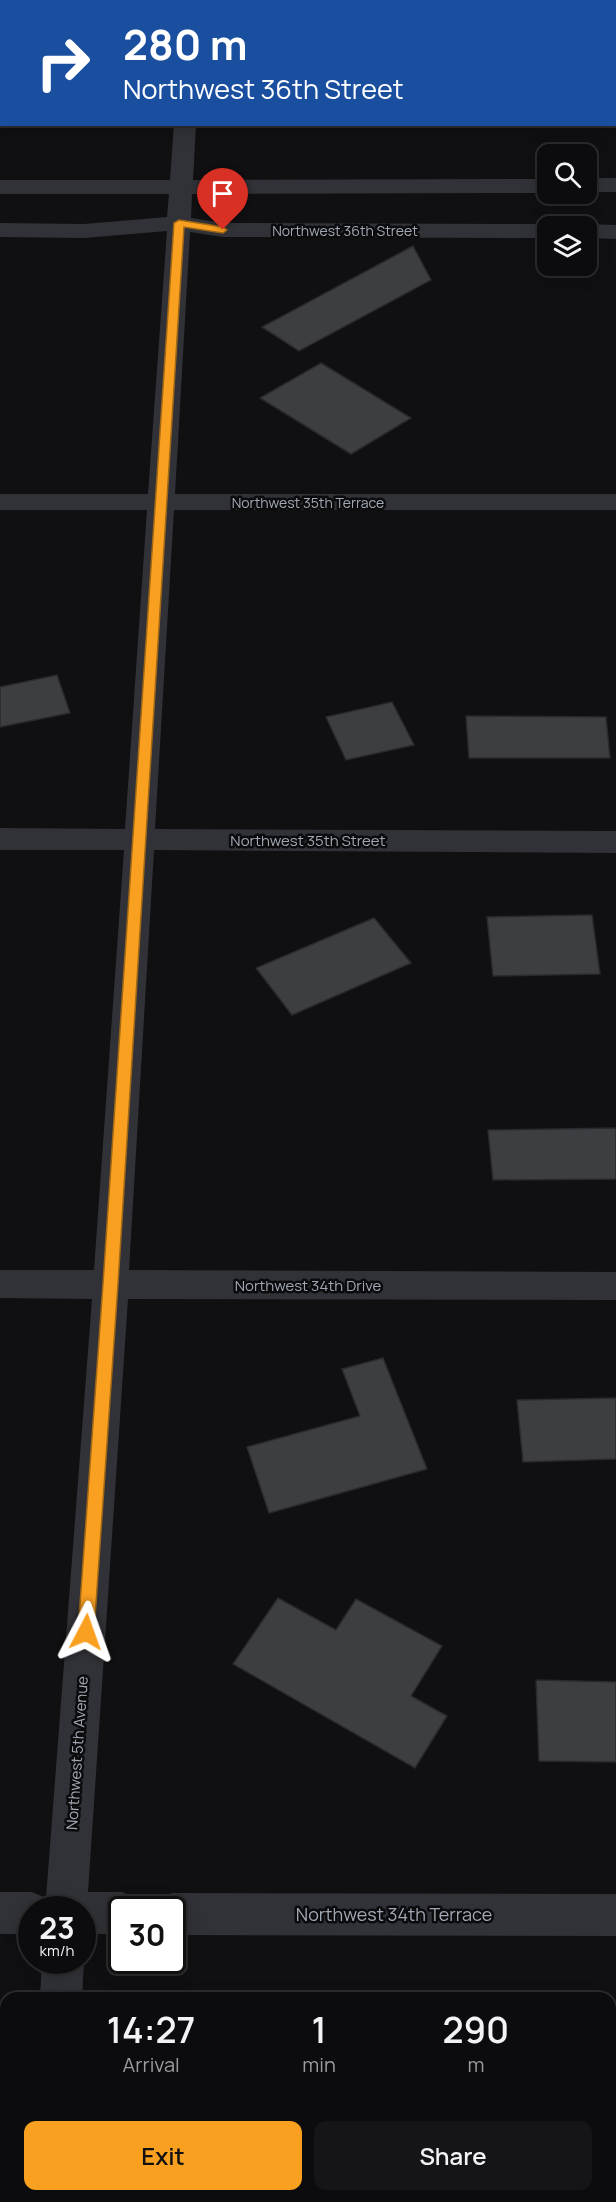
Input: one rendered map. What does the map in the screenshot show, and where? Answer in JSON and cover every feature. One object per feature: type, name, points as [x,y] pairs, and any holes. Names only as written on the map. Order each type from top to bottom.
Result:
[{"type":"street","name":"Northwest 5th Avenue","points":[[67,1896],[111,1284],[185,126]]},
{"type":"street","points":[[597,185],[616,185]]},
{"type":"street","points":[[0,187],[537,186]]},
{"type":"street","name":"Northwest 36th Street","points":[[0,230],[84,231],[179,223],[223,230],[537,231]]},
{"type":"street","points":[[597,231],[616,232]]},
{"type":"street","name":"Northwest 35th Terrace","points":[[0,502],[616,502]]},
{"type":"street","name":"Northwest 35th Street","points":[[0,839],[616,842]]},
{"type":"street","name":"Northwest 34th Drive","points":[[0,1284],[616,1286]]},
{"type":"street","points":[[0,1913],[18,1913]]},
{"type":"street","name":"Northwest 34th Terrace","points":[[186,1914],[616,1915]]},
{"type":"street","points":[[61,1992],[62,1974]]},
{"type":"building","points":[[413,246],[431,280],[299,351],[262,327]]},
{"type":"building","points":[[321,363],[411,418],[351,454],[260,398]]},
{"type":"building","points":[[57,675],[70,713],[0,727],[0,687]]},
{"type":"building","points":[[392,702],[414,745],[346,760],[326,717]]},
{"type":"building","points":[[466,716],[606,717],[610,758],[469,758]]},
{"type":"building","points":[[592,915],[600,974],[493,976],[487,917]]},
{"type":"building","points":[[374,918],[411,963],[292,1015],[256,968]]},
{"type":"building","points":[[616,1128],[616,1179],[493,1180],[488,1130]]},
{"type":"building","points":[[383,1358],[427,1469],[269,1513],[247,1447],[360,1416],[342,1369]]},
{"type":"building","points":[[616,1398],[616,1459],[523,1462],[517,1400]]},
{"type":"building","points":[[278,1598],[336,1630],[356,1599],[442,1646],[411,1696],[447,1716],[415,1768],[233,1664]]},
{"type":"building","points":[[536,1680],[616,1682],[616,1762],[539,1761]]},
{"type":"route","points":[[86,1632],[111,1284],[179,223],[223,230]]}]
